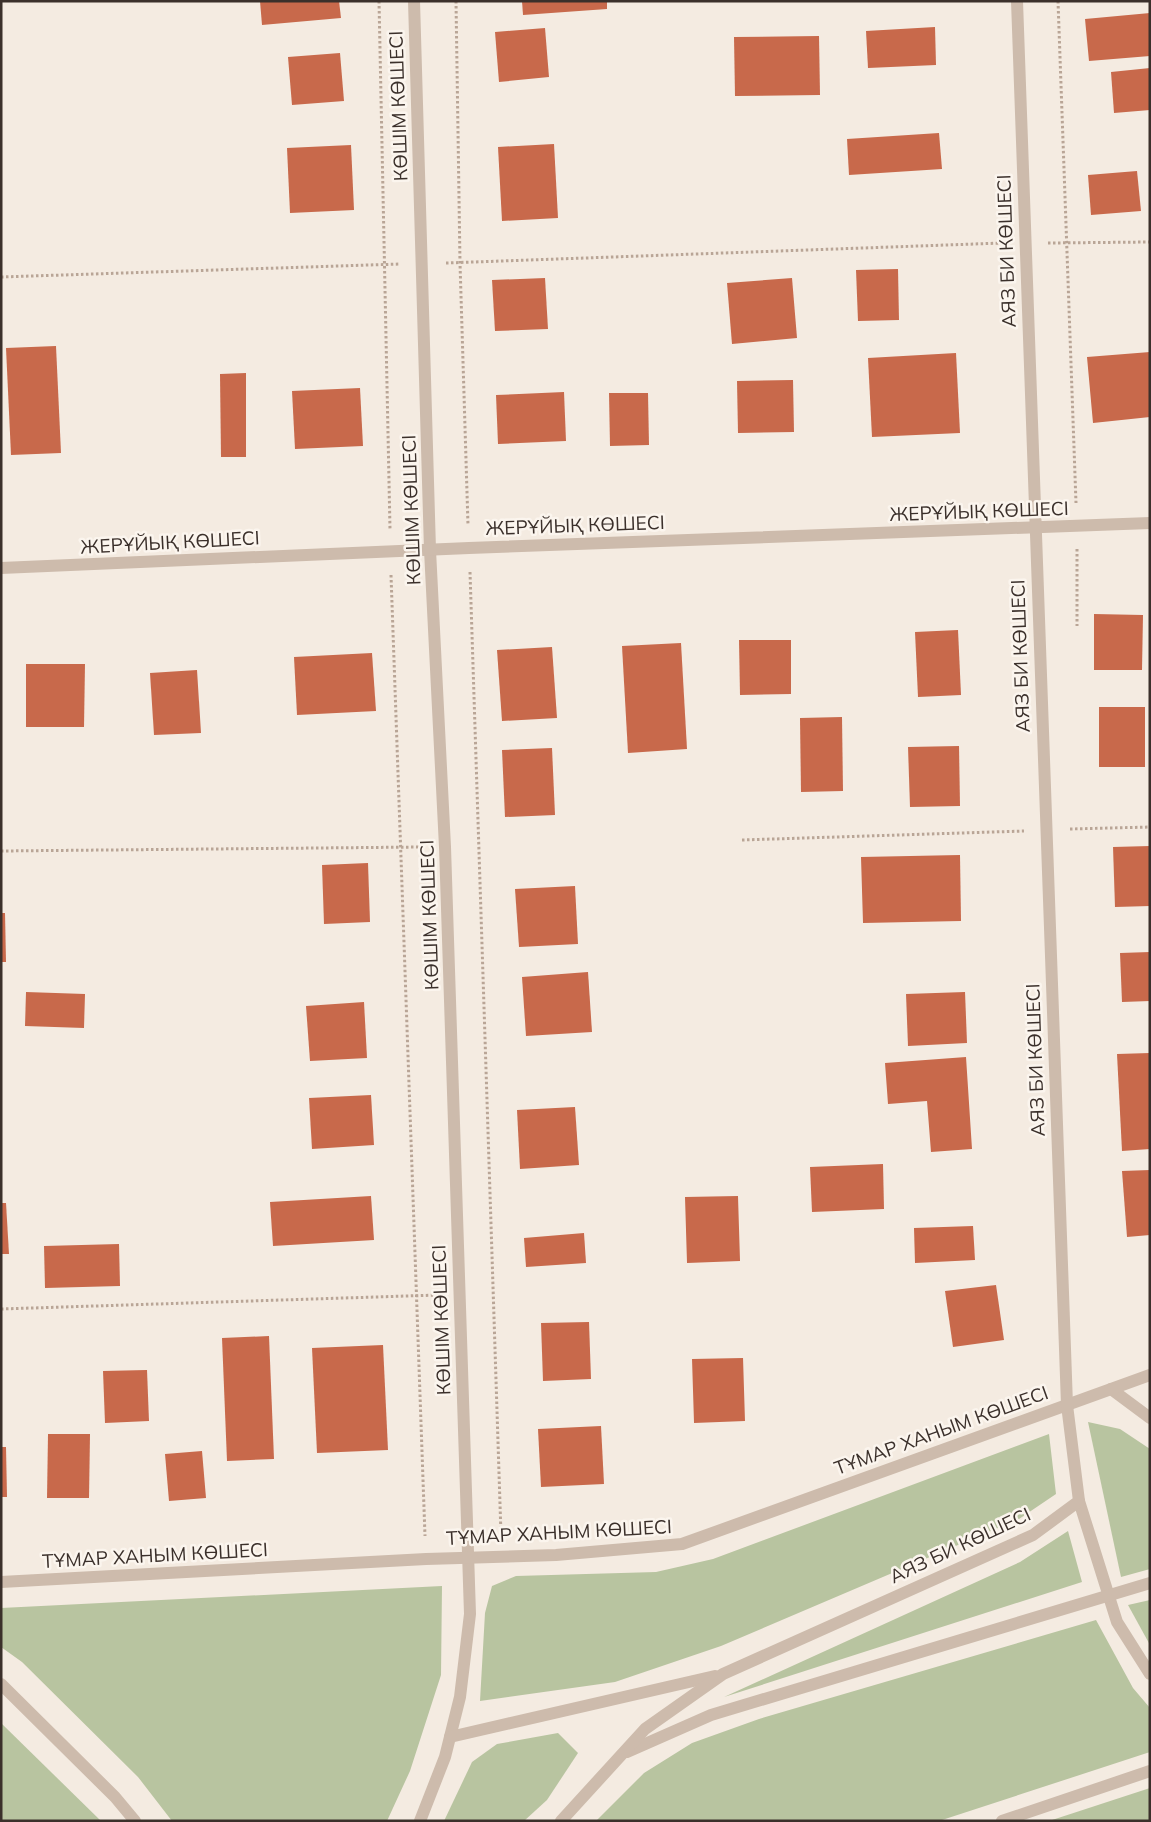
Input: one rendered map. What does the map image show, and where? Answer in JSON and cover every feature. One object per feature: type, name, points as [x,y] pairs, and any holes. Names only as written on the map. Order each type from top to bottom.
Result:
[{"type":"street","name":"КӨШІМ КӨШЕСІ","points":[[414,1],[430,550],[446,847],[470,1614],[466,1660],[450,1737],[445,1757],[420,1821]]},
{"type":"street","name":"АЯЗ БИ КӨШЕСІ","points":[[561,1821],[645,1729],[723,1674],[1033,1535],[1079,1501],[1067,1405],[1016,1]]},
{"type":"street","name":"ЖЕРҰЙЫҚ КӨШЕСІ","points":[[1,568],[390,551],[1150,523]]},
{"type":"street","name":"ТҰМАР ХАНЫМ КӨШЕСІ","points":[[1,1582],[426,1559],[556,1556],[682,1544],[1150,1375]]},
{"type":"street","points":[[1111,1389],[1149,1417]]},
{"type":"street","points":[[1079,1501],[1117,1622],[1150,1674]]},
{"type":"street","points":[[622,1755],[711,1715],[1150,1583]]},
{"type":"street","points":[[450,1737],[723,1674]]},
{"type":"street","points":[[1,1684],[115,1797],[135,1821]]},
{"type":"street","points":[[1002,1821],[1150,1771]]},
{"type":"path","points":[[379,1],[390,551],[426,1559]]},
{"type":"path","points":[[456,1],[460,263],[502,1556]]},
{"type":"path","points":[[1058,1],[1076,526],[1077,626]]},
{"type":"path","points":[[1,277],[460,263],[1025,242],[1066,244],[1150,242]]},
{"type":"path","points":[[742,840],[1150,827]]},
{"type":"path","points":[[1,852],[401,846],[446,847]]},
{"type":"path","points":[[1,1309],[418,1294],[459,1295]]},
{"type":"green space","points":[[1088,1422],[1120,1429],[1150,1449],[1150,1569],[1121,1577]]},
{"type":"green space","points":[[1049,1434],[1056,1494],[1019,1519],[721,1646],[615,1682],[480,1701],[485,1613],[492,1586],[516,1576],[656,1572],[713,1559]]},
{"type":"green space","points":[[1068,1531],[1082,1582],[724,1697],[1020,1562]]},
{"type":"green space","points":[[442,1586],[441,1675],[410,1771],[387,1821],[172,1821],[138,1777],[22,1662],[1,1647],[1,1608]]},
{"type":"green space","points":[[1150,1600],[1150,1645],[1128,1605]]},
{"type":"green space","points":[[1096,1620],[1133,1688],[1150,1708],[1150,1752],[939,1821],[596,1821],[644,1773],[692,1743],[759,1719]]},
{"type":"green space","points":[[1,1723],[101,1821],[1,1821]]},
{"type":"green space","points":[[558,1733],[578,1753],[547,1800],[524,1821],[444,1821],[472,1762],[497,1744]]},
{"type":"green space","points":[[1150,1788],[1150,1821],[1049,1821]]},
{"type":"building","points":[[260,1],[339,1],[341,18],[262,25]]},
{"type":"building","points":[[522,1],[607,1],[607,9],[523,15]]},
{"type":"building","points":[[1150,13],[1150,56],[1089,61],[1085,19]]},
{"type":"building","points":[[935,27],[936,65],[868,68],[866,31]]},
{"type":"building","points":[[545,28],[549,77],[499,82],[495,32]]},
{"type":"building","points":[[819,36],[820,95],[735,96],[734,37]]},
{"type":"building","points":[[340,53],[344,101],[292,105],[288,57]]},
{"type":"building","points":[[1150,68],[1150,110],[1114,113],[1111,72]]},
{"type":"building","points":[[939,133],[942,169],[849,175],[847,139]]},
{"type":"building","points":[[554,144],[558,218],[502,221],[498,147]]},
{"type":"building","points":[[351,145],[354,210],[290,213],[287,148]]},
{"type":"building","points":[[1137,171],[1141,211],[1091,215],[1088,175]]},
{"type":"building","points":[[898,269],[899,320],[858,321],[856,270]]},
{"type":"building","points":[[545,278],[548,329],[495,331],[492,280]]},
{"type":"building","points":[[792,278],[797,338],[732,344],[727,283]]},
{"type":"building","points":[[56,346],[61,453],[11,455],[6,348]]},
{"type":"building","points":[[1150,352],[1150,417],[1093,423],[1087,357]]},
{"type":"building","points":[[956,353],[960,433],[872,437],[868,358]]},
{"type":"building","points":[[246,373],[246,457],[221,457],[220,374]]},
{"type":"building","points":[[793,380],[794,432],[738,433],[737,381]]},
{"type":"building","points":[[360,388],[363,446],[295,449],[292,391]]},
{"type":"building","points":[[564,392],[566,441],[498,444],[496,395]]},
{"type":"building","points":[[609,393],[648,393],[649,445],[610,446]]},
{"type":"building","points":[[1094,614],[1143,615],[1142,670],[1094,670]]},
{"type":"building","points":[[958,630],[961,695],[918,697],[915,632]]},
{"type":"building","points":[[739,640],[791,640],[791,694],[740,695]]},
{"type":"building","points":[[681,643],[687,749],[628,753],[622,646]]},
{"type":"building","points":[[552,647],[557,718],[502,721],[497,650]]},
{"type":"building","points":[[372,653],[376,711],[297,715],[294,657]]},
{"type":"building","points":[[26,664],[85,664],[84,727],[26,727]]},
{"type":"building","points":[[197,670],[201,733],[154,735],[150,673]]},
{"type":"building","points":[[1099,707],[1145,707],[1145,767],[1099,767]]},
{"type":"building","points":[[842,717],[843,791],[801,792],[800,718]]},
{"type":"building","points":[[959,746],[960,806],[910,807],[908,747]]},
{"type":"building","points":[[552,748],[555,815],[505,817],[502,750]]},
{"type":"building","points":[[1150,846],[1150,906],[1115,907],[1113,847]]},
{"type":"building","points":[[960,855],[961,921],[863,923],[861,857]]},
{"type":"building","points":[[368,863],[370,922],[324,924],[322,865]]},
{"type":"building","points":[[575,886],[578,944],[519,947],[515,889]]},
{"type":"building","points":[[1,913],[5,913],[6,962],[1,962]]},
{"type":"building","points":[[1150,952],[1150,1001],[1122,1002],[1120,953]]},
{"type":"building","points":[[588,972],[592,1032],[526,1036],[522,977]]},
{"type":"building","points":[[26,992],[85,994],[84,1028],[25,1026]]},
{"type":"building","points":[[965,992],[967,1043],[908,1046],[906,994]]},
{"type":"building","points":[[364,1002],[367,1058],[310,1061],[306,1006]]},
{"type":"building","points":[[1150,1053],[1150,1149],[1122,1151],[1117,1054]]},
{"type":"building","points":[[966,1057],[972,1149],[931,1152],[927,1101],[888,1104],[885,1063]]},
{"type":"building","points":[[371,1095],[374,1145],[312,1149],[309,1098]]},
{"type":"building","points":[[575,1107],[579,1165],[520,1169],[517,1110]]},
{"type":"building","points":[[883,1164],[884,1209],[812,1212],[810,1167]]},
{"type":"building","points":[[1150,1170],[1150,1235],[1127,1237],[1122,1171]]},
{"type":"building","points":[[371,1196],[374,1240],[273,1246],[270,1202]]},
{"type":"building","points":[[738,1196],[740,1261],[687,1263],[685,1197]]},
{"type":"building","points":[[1,1203],[6,1203],[9,1254],[1,1254]]},
{"type":"building","points":[[973,1226],[975,1260],[915,1263],[914,1228]]},
{"type":"building","points":[[584,1233],[586,1263],[526,1267],[524,1238]]},
{"type":"building","points":[[119,1244],[120,1286],[45,1288],[44,1246]]},
{"type":"building","points":[[996,1285],[1004,1340],[953,1347],[945,1291]]},
{"type":"building","points":[[589,1322],[591,1379],[543,1381],[541,1323]]},
{"type":"building","points":[[269,1336],[274,1459],[227,1461],[222,1338]]},
{"type":"building","points":[[383,1345],[388,1450],[317,1453],[312,1348]]},
{"type":"building","points":[[743,1358],[745,1421],[694,1423],[692,1359]]},
{"type":"building","points":[[147,1370],[149,1421],[105,1423],[103,1371]]},
{"type":"building","points":[[601,1426],[604,1484],[541,1487],[538,1429]]},
{"type":"building","points":[[48,1434],[90,1434],[89,1498],[47,1498]]},
{"type":"building","points":[[1,1447],[6,1447],[7,1497],[1,1497]]},
{"type":"building","points":[[202,1451],[206,1498],[169,1501],[165,1454]]}]
